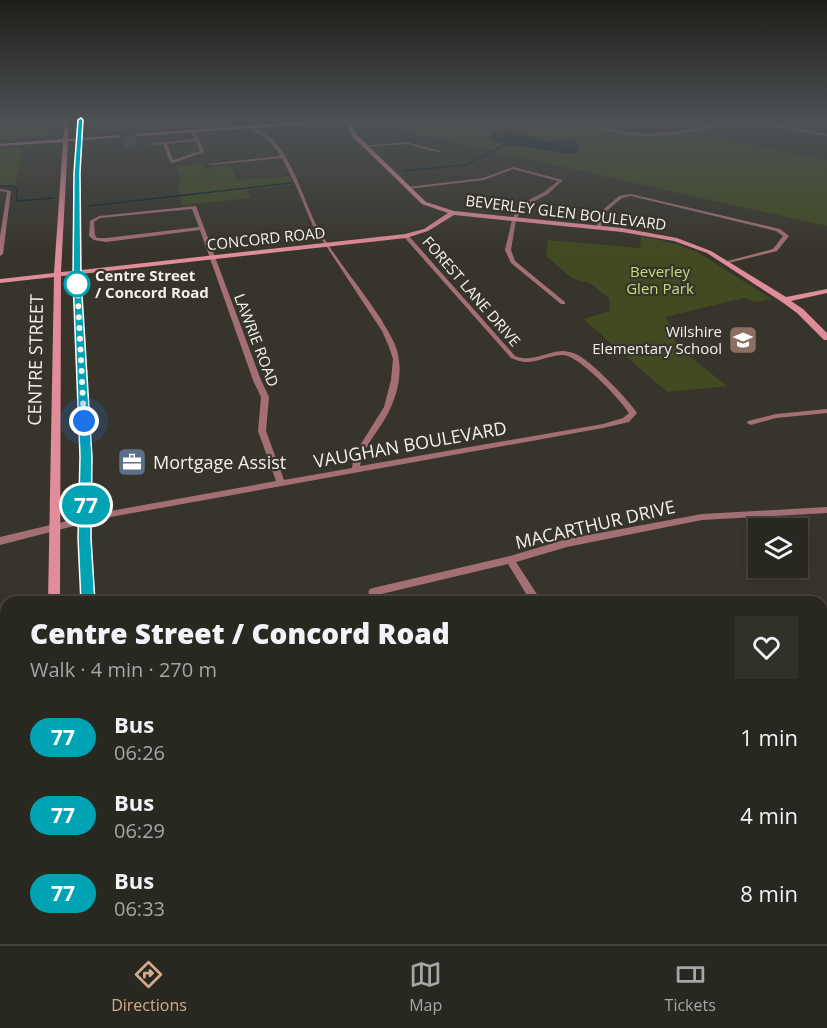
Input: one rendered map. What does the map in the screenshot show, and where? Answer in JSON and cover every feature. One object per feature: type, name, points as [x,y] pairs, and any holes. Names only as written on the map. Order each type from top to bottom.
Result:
[{"type":"main road","name":"CENTRE STREET","points":[[54,596],[58,274],[65,164]]},
{"type":"main road","points":[[78,164],[78,273],[86,457],[88,596]]},
{"type":"main road","name":"BEVERLEY GLEN BOULEVARD","points":[[383,164],[424,203],[453,213],[656,234],[697,246],[785,300],[800,311],[827,338]]},
{"type":"main road","name":"CONCORD ROAD","points":[[0,281],[406,236],[426,230],[453,213]]},
{"type":"main road","points":[[785,300],[827,291]]},
{"type":"street","points":[[287,164],[297,180],[314,224],[388,335],[396,357],[395,378],[386,412],[357,458],[356,469]]},
{"type":"street","points":[[408,188],[484,178],[513,168],[561,180],[546,193],[521,206],[514,220],[508,250],[510,256],[548,293],[563,303]]},
{"type":"street","points":[[0,190],[9,191],[0,254]]},
{"type":"street","points":[[599,228],[600,215],[621,197],[631,195],[778,230],[786,236],[775,250],[726,263]]},
{"type":"street","name":"LAWRIE ROAD","points":[[202,228],[106,240],[92,236],[92,220],[99,217],[194,207],[202,228],[212,257],[265,397],[262,431],[281,483]]},
{"type":"street","name":"FOREST LANE DRIVE","points":[[406,236],[513,357],[526,361],[556,353],[574,354],[630,408],[633,413],[630,417]]},
{"type":"street","points":[[751,423],[776,416],[827,411]]},
{"type":"street","name":"VAUGHAN BOULEVARD","points":[[0,541],[86,519],[603,426],[630,417]]},
{"type":"street","name":"MACARTHUR DRIVE","points":[[374,592],[510,560],[567,543],[702,517],[827,510]]},
{"type":"street","points":[[510,560],[533,596]]},
{"type":"green space","points":[[0,164],[20,164],[15,185],[0,187]]},
{"type":"green space","points":[[202,164],[206,169],[230,165],[237,180],[289,176],[293,185],[246,190],[251,198],[182,205],[177,184],[181,180],[176,166]]},
{"type":"green space","points":[[550,164],[827,164],[827,226]]},
{"type":"green space","name":"Beverley Glen Park","points":[[641,236],[677,244],[697,252],[772,299],[757,302],[744,298],[665,317],[673,329],[667,331],[683,351],[727,386],[667,392],[583,319],[610,311],[609,298],[590,283],[573,279],[546,256],[548,240],[640,248]]},
{"type":"waterway","points":[[404,171],[467,164]]},
{"type":"waterway","points":[[89,206],[291,183]]},
{"type":"waterway","points":[[0,186],[14,186],[17,190],[17,201],[54,198]]},
{"type":"bus line","name":"77","points":[[78,164],[78,331],[86,457],[85,538],[88,596]]},
{"type":"place","name":"Centre Street / Concord Road","points":[[77,284]]},
{"type":"place","name":"Wilshire Elementary School","points":[[743,340]]},
{"type":"place","name":"Mortgage Assist","points":[[132,462]]},
{"type":"route","points":[[77,284],[77,279],[84,421]]}]
